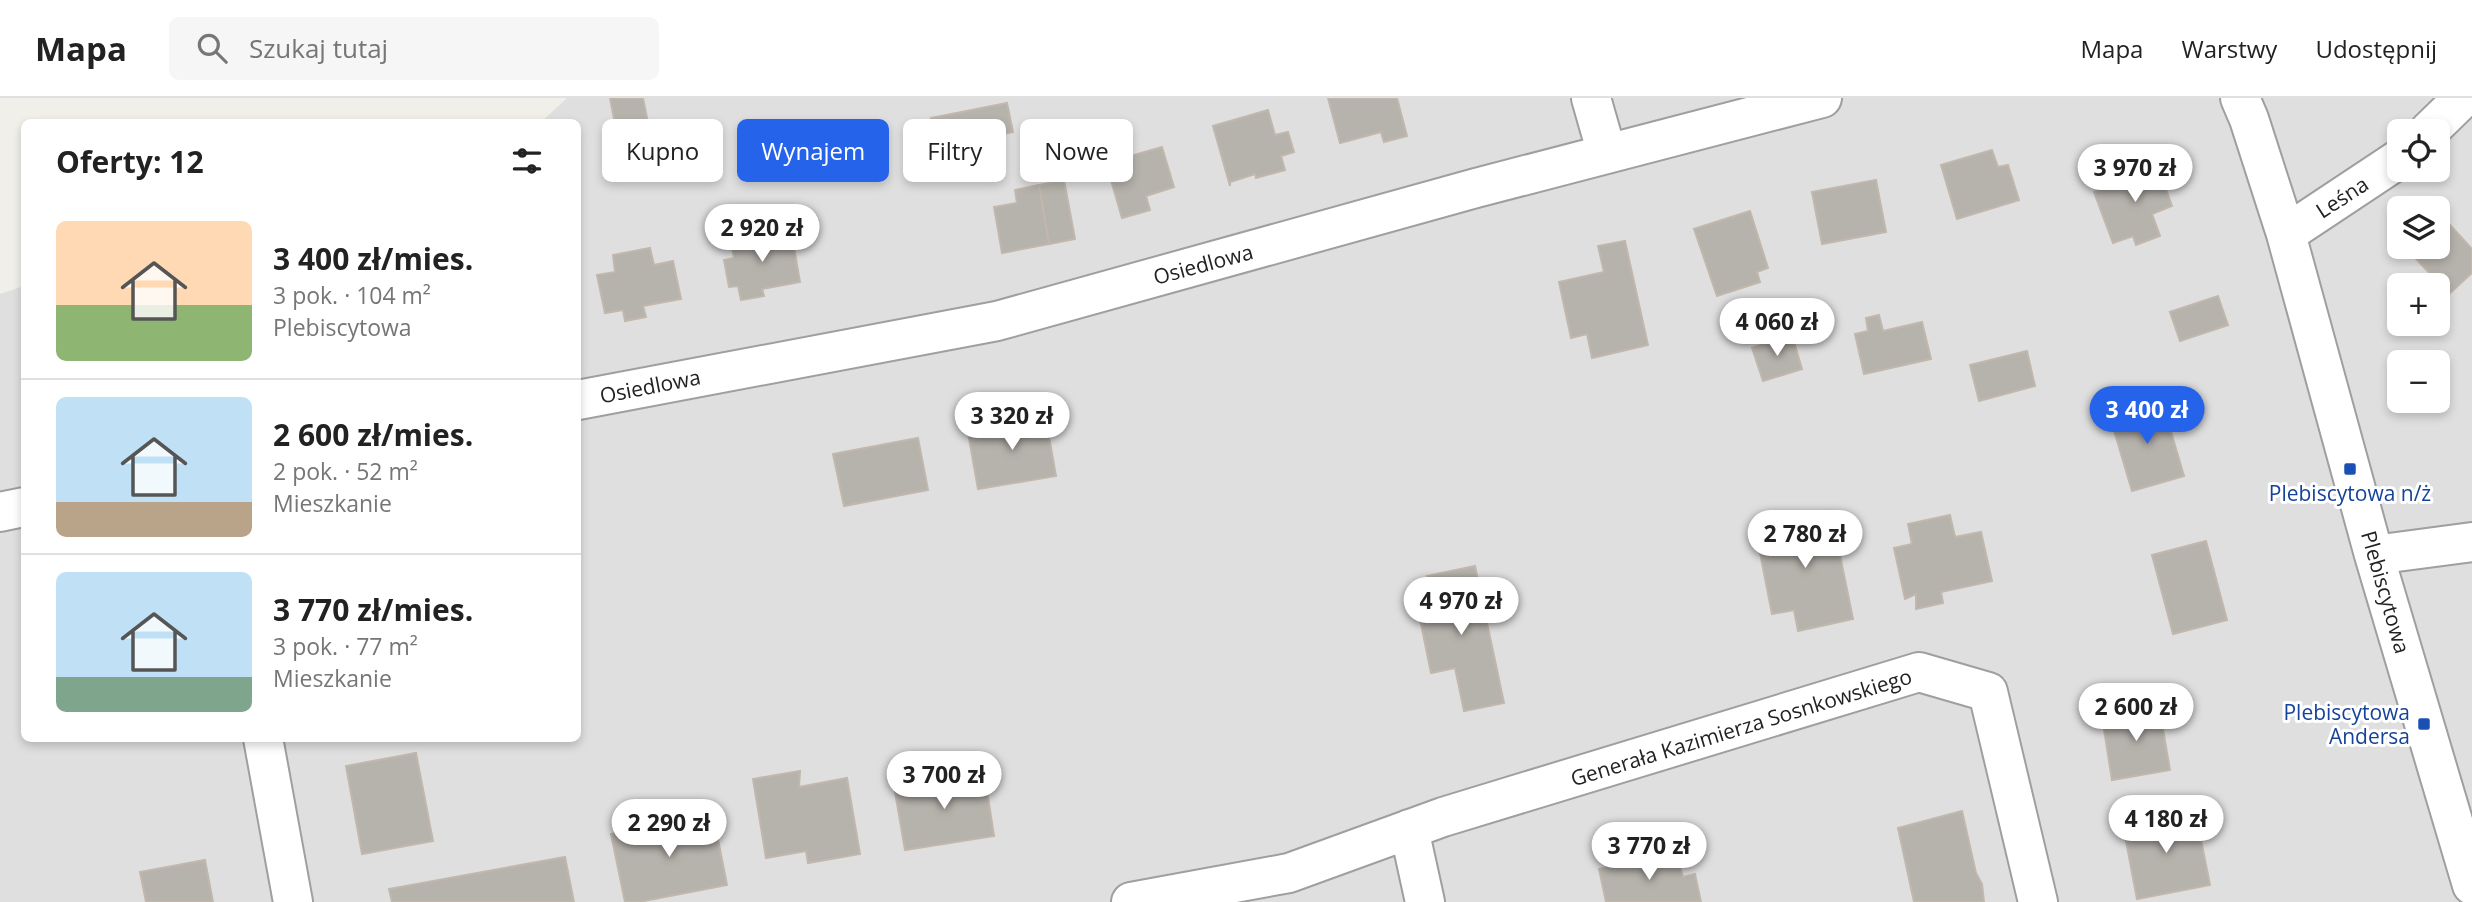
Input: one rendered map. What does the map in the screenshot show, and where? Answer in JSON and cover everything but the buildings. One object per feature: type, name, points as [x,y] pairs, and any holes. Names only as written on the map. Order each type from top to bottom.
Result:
[{"type":"street","points":[[1591,98],[1607,154]]},
{"type":"street","name":"Osiedlowa","points":[[581,399],[997,321],[1822,98]]},
{"type":"street","name":"Plebiscytowa","points":[[2240,98],[2286,234],[2374,555],[2472,885]]},
{"type":"street","points":[[2441,119],[2463,98]]},
{"type":"street","name":"Leśna","points":[[2286,234],[2387,167]]},
{"type":"street","points":[[0,512],[21,508]]},
{"type":"street","points":[[2374,555],[2472,542]]},
{"type":"street","name":"Generała Kazimierza Sosnkowskiego","points":[[1131,902],[1289,873],[1409,829],[1919,672],[1988,692],[2038,902]]},
{"type":"street","points":[[263,742],[293,902]]},
{"type":"street","points":[[1409,829],[1425,902]]},
{"type":"shaded area","points":[[567,98],[2472,98],[2472,902],[0,902],[0,294],[21,287],[21,742],[581,742],[581,119],[544,119]]},
{"type":"place","name":"Plebiscytowa n/ż","points":[[2350,469]]},
{"type":"place","name":"Plebiscytowa Andersa","points":[[2424,724]]}]
